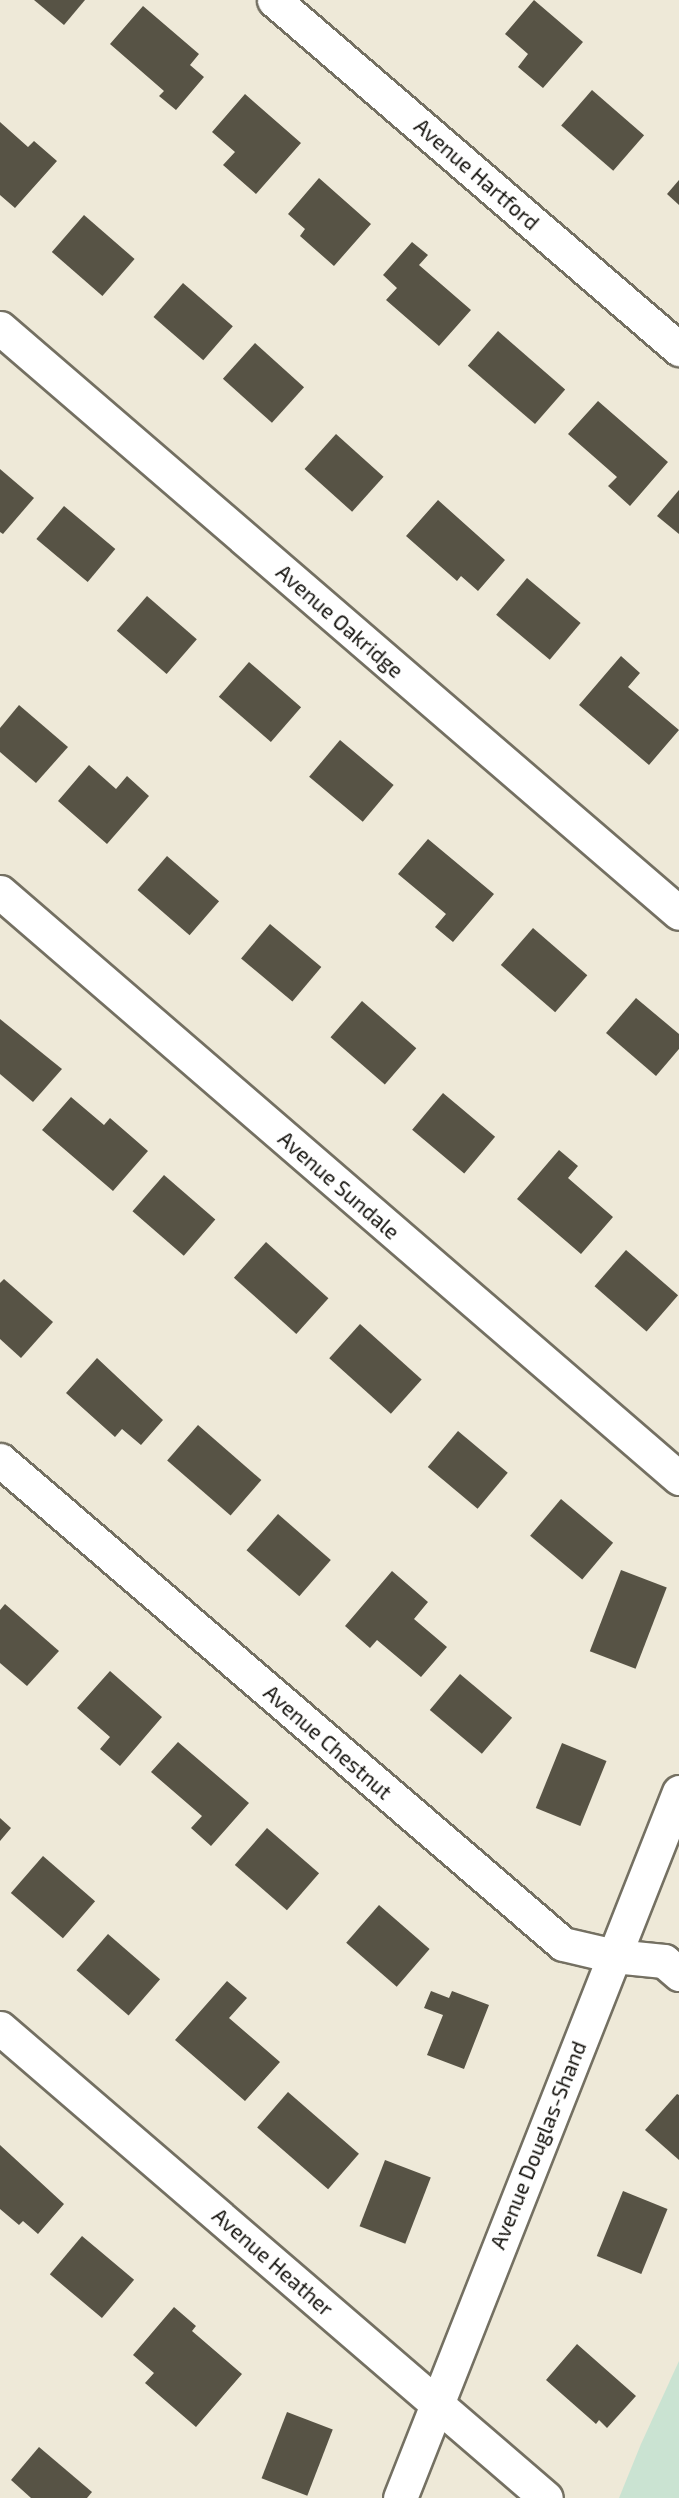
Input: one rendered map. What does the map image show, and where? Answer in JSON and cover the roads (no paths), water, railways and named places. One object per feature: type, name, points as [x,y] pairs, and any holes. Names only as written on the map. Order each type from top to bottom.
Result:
[{"type":"street","name":"Avenue Hartford","points":[[274,0],[679,349]]},
{"type":"street","name":"Avenue Oakridge","points":[[0,328],[679,913]]},
{"type":"street","name":"Avenue Sundale","points":[[0,892],[679,1478]]},
{"type":"street","name":"Avenue Chestnut","points":[[0,1460],[563,1944],[614,1956],[664,1962],[679,1974]]},
{"type":"street","name":"Avenue Douglas-Shand","points":[[400,2498],[436,2401],[679,1792]]},
{"type":"street","name":"Avenue Heather","points":[[0,2028],[546,2498]]}]
